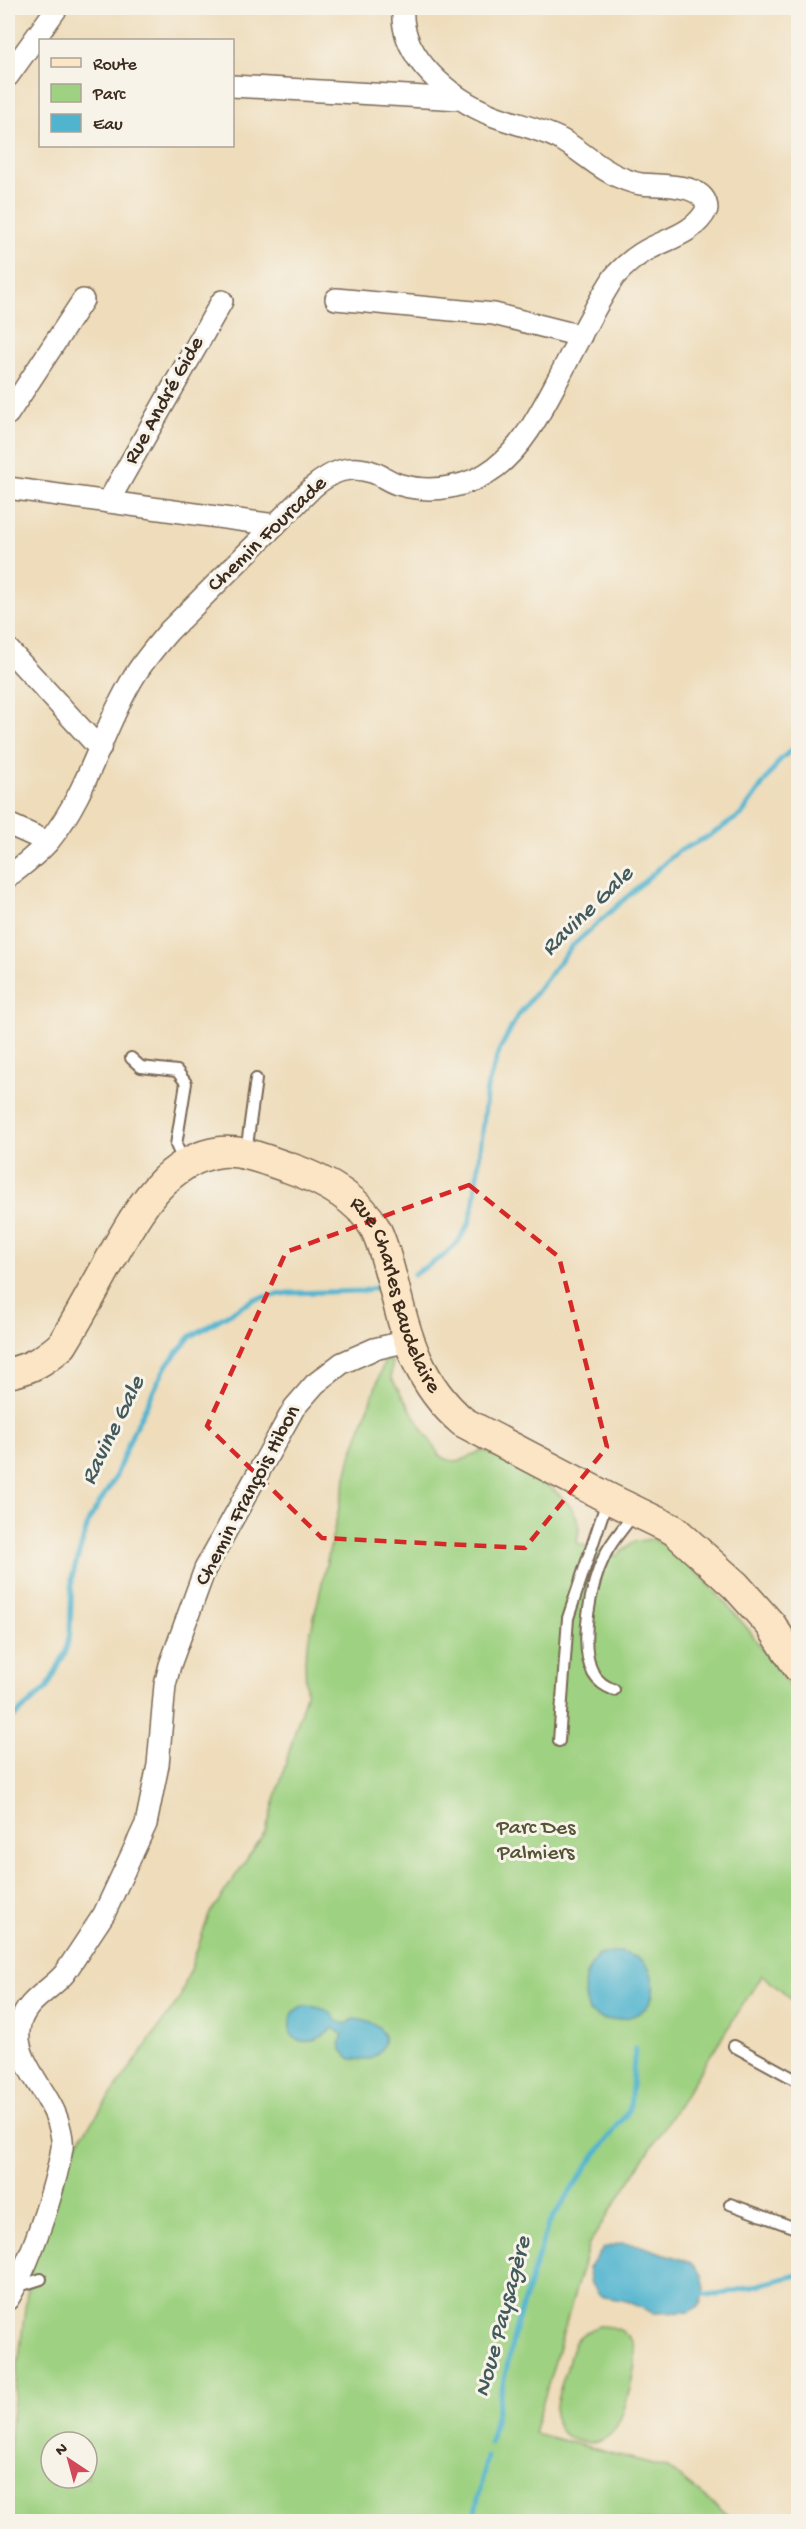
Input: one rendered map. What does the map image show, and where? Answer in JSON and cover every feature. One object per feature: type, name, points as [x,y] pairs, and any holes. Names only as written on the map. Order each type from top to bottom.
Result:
[{"type":"main road","name":"Rue Charles Baudelaire","points":[[8,1373],[36,1364],[62,1345],[131,1222],[151,1194],[185,1164],[198,1157],[222,1152],[246,1153],[307,1174],[347,1196],[374,1226],[383,1249],[408,1341],[425,1380],[445,1406],[463,1422],[674,1530],[711,1562],[771,1626],[798,1667]]},
{"type":"street","points":[[8,76],[57,8]]},
{"type":"street","name":"Chemin Fourcade","points":[[8,877],[48,842],[81,793],[123,698],[150,653],[168,632],[323,479],[341,469],[352,468],[372,472],[398,485],[414,488],[458,486],[477,480],[495,468],[517,447],[541,412],[607,288],[621,269],[645,251],[688,231],[697,224],[707,209],[707,203],[703,198],[690,189],[638,183],[617,176],[541,130],[493,116],[460,99],[436,78],[416,55],[405,34],[403,8]]},
{"type":"street","points":[[234,86],[460,99]]},
{"type":"street","points":[[336,299],[494,314],[581,336]]},
{"type":"street","points":[[8,414],[83,300]]},
{"type":"street","name":"Rue André Gide","points":[[108,502],[222,301]]},
{"type":"street","points":[[8,488],[275,525]]},
{"type":"street","points":[[8,649],[100,748]]},
{"type":"street","points":[[8,824],[48,842]]},
{"type":"street","name":"Chemin François Hibon","points":[[11,2293],[46,2208],[62,2145],[59,2125],[51,2105],[23,2053],[19,2027],[24,2013],[32,2002],[58,1982],[104,1914],[146,1824],[158,1765],[165,1685],[205,1569],[294,1408],[315,1384],[342,1364],[374,1349],[408,1341]]},
{"type":"lane","points":[[131,1058],[141,1067],[177,1071],[186,1083],[176,1145],[185,1164]]},
{"type":"lane","points":[[246,1153],[256,1079]]},
{"type":"lane","points":[[559,1741],[568,1618],[608,1498]]},
{"type":"lane","points":[[614,1689],[602,1684],[593,1674],[586,1654],[588,1610],[603,1557],[635,1512]]},
{"type":"lane","points":[[734,2046],[798,2081]]},
{"type":"lane","points":[[730,2204],[798,2229]]},
{"type":"lane","points":[[11,2293],[42,2279]]},
{"type":"highlighted area","points":[[469,1185],[559,1257],[607,1447],[525,1548],[322,1538],[207,1426],[286,1252]]},
{"type":"green space","name":"Parc Des Palmiers","points":[[385,1360],[392,1362],[391,1378],[439,1455],[456,1461],[466,1459],[482,1450],[541,1481],[567,1503],[575,1515],[579,1528],[577,1543],[616,1556],[633,1542],[652,1539],[665,1545],[705,1580],[748,1629],[798,1699],[798,2005],[762,1975],[589,2244],[534,2433],[668,2468],[735,2521],[8,2522],[8,2451],[29,2275],[71,2151],[180,1998],[209,1915],[266,1831],[306,1694],[305,1657],[350,1460]]},
{"type":"green space","points":[[599,2326],[624,2332],[631,2339],[635,2357],[632,2380],[619,2422],[607,2437],[589,2443],[577,2441],[559,2430],[555,2412],[574,2344],[583,2334]]},
{"type":"water","points":[[621,1952],[643,1961],[647,1966],[653,1979],[653,1993],[647,2006],[639,2013],[625,2018],[606,2020],[589,2012],[584,1982],[598,1955]]},
{"type":"water","points":[[302,2006],[327,2011],[336,2021],[347,2024],[353,2019],[372,2024],[383,2034],[383,2047],[368,2060],[351,2059],[341,2048],[340,2042],[343,2035],[333,2028],[315,2040],[299,2040],[290,2031],[290,2022],[294,2011]]},
{"type":"water","points":[[621,2243],[638,2245],[692,2263],[702,2275],[705,2289],[701,2304],[689,2312],[653,2313],[627,2301],[600,2296],[591,2284],[588,2268],[604,2248]]},
{"type":"waterway","name":"Ravine Gale","points":[[414,1274],[442,1257],[458,1242],[469,1224],[474,1202],[487,1088],[499,1051],[517,1017],[571,947],[677,852],[709,836],[741,815],[780,760],[798,744]]},
{"type":"waterway","name":"Ravine Gale","points":[[8,1722],[47,1688],[65,1653],[70,1633],[72,1577],[89,1520],[115,1478],[133,1432],[166,1366],[190,1337],[254,1299],[288,1293],[363,1291],[378,1287]]},
{"type":"waterway","name":"Noue Paysagère","points":[[490,2442],[516,2326],[548,2225],[588,2165],[630,2109],[635,2048]]},
{"type":"waterway","points":[[700,2294],[718,2295],[798,2275]]},
{"type":"waterway","name":"Noue Paysagère","points":[[473,2522],[487,2456]]}]
